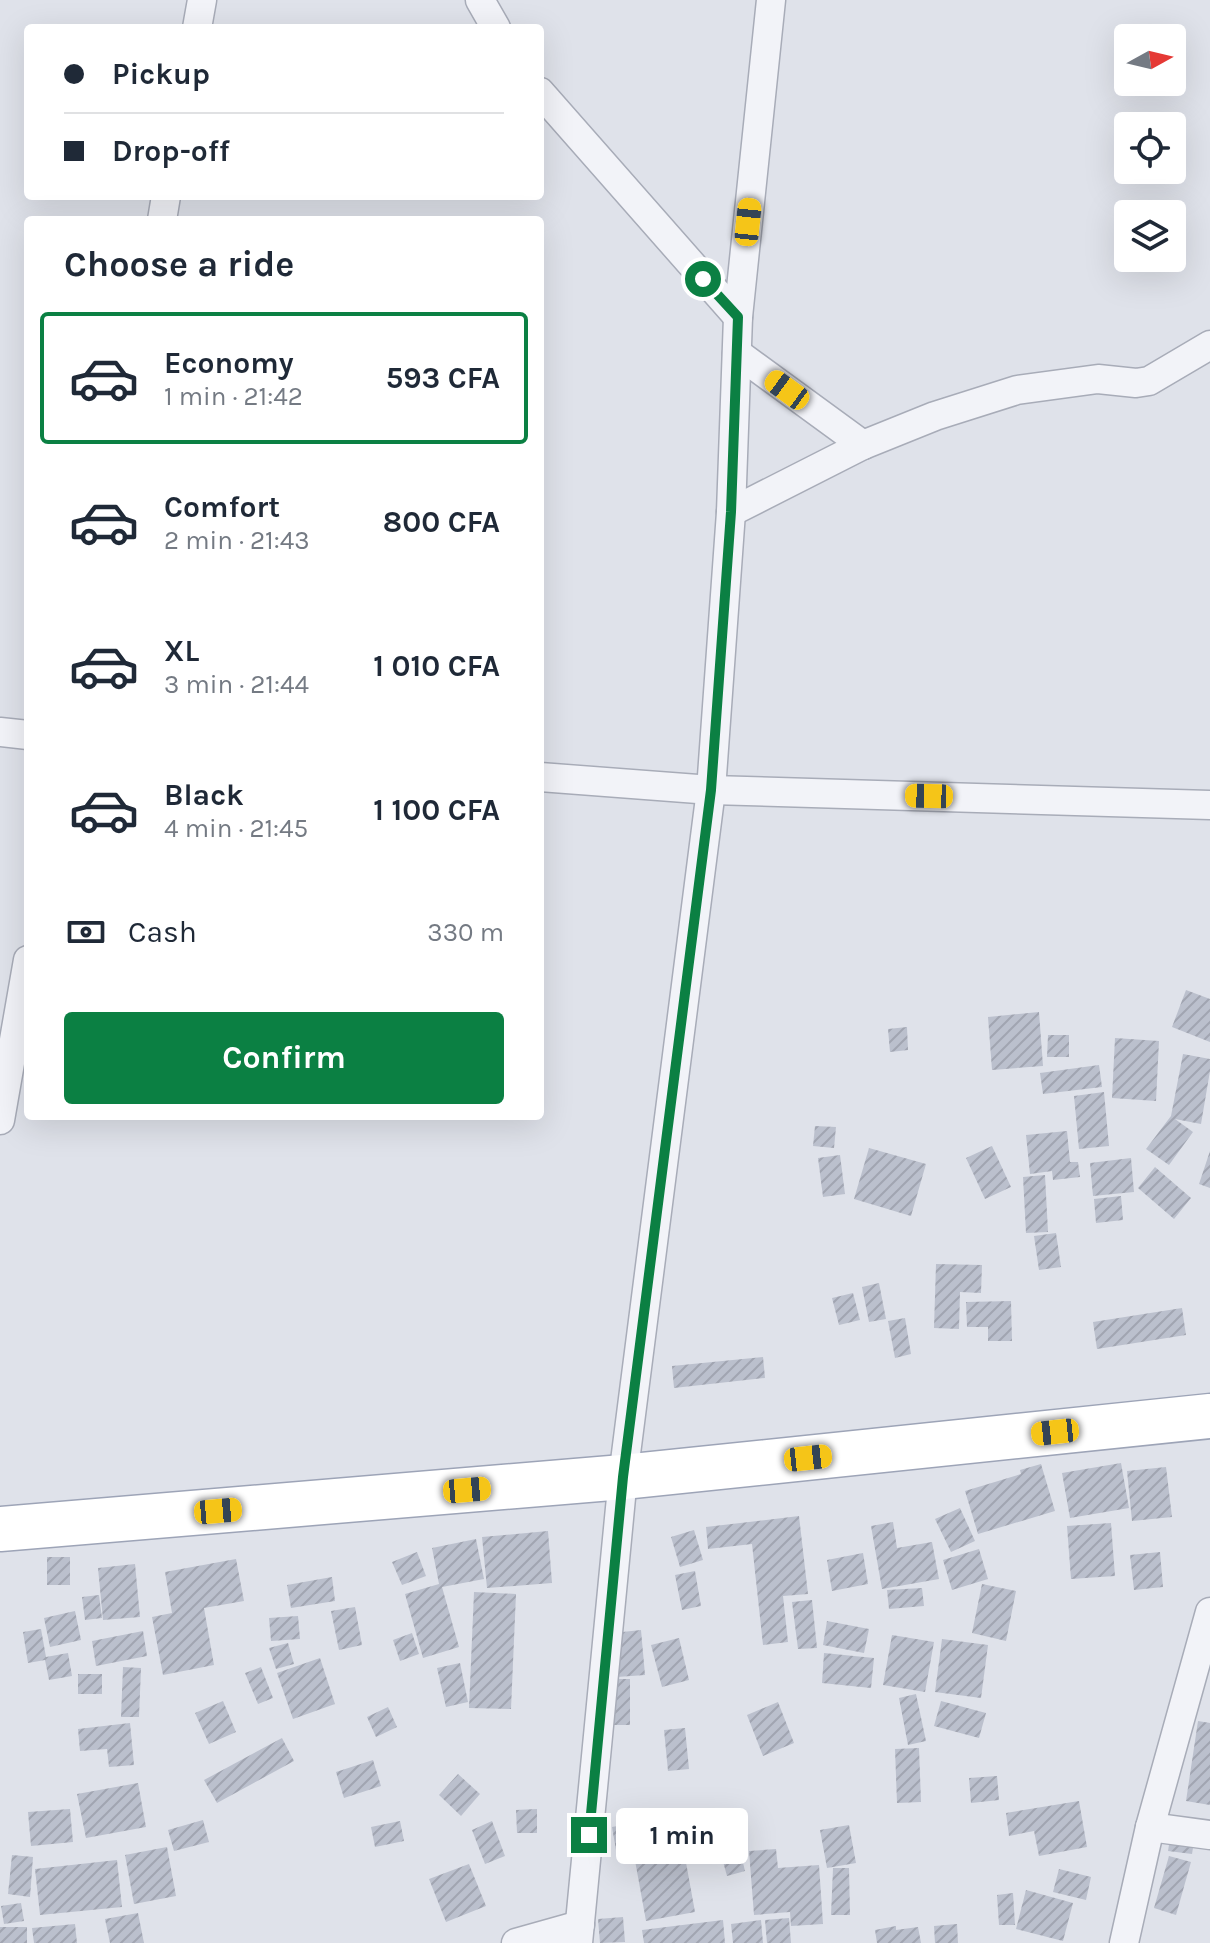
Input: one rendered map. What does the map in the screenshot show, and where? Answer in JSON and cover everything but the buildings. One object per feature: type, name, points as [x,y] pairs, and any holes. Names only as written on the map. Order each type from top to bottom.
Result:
[{"type":"main road","points":[[0,1529],[623,1477],[1210,1416]]},
{"type":"street","points":[[198,24],[202,0]]},
{"type":"street","points":[[480,0],[494,24]]},
{"type":"street","points":[[516,1943],[579,1934],[623,1477],[711,790],[731,512],[738,317],[771,0]]},
{"type":"street","points":[[544,97],[738,317]]},
{"type":"street","points":[[731,512],[863,445],[1017,390],[1098,379],[1136,383],[1149,381],[1210,345]]},
{"type":"street","points":[[737,353],[863,445]]},
{"type":"street","points":[[0,732],[24,735]]},
{"type":"street","points":[[544,777],[711,790],[1210,805]]},
{"type":"street","points":[[0,1120],[24,983]]},
{"type":"street","points":[[1124,1943],[1150,1827],[1210,1612]]},
{"type":"street","points":[[1150,1827],[1210,1835]]},
{"type":"route","points":[[589,1835],[623,1477],[711,790],[731,512],[738,317],[703,279]]}]
